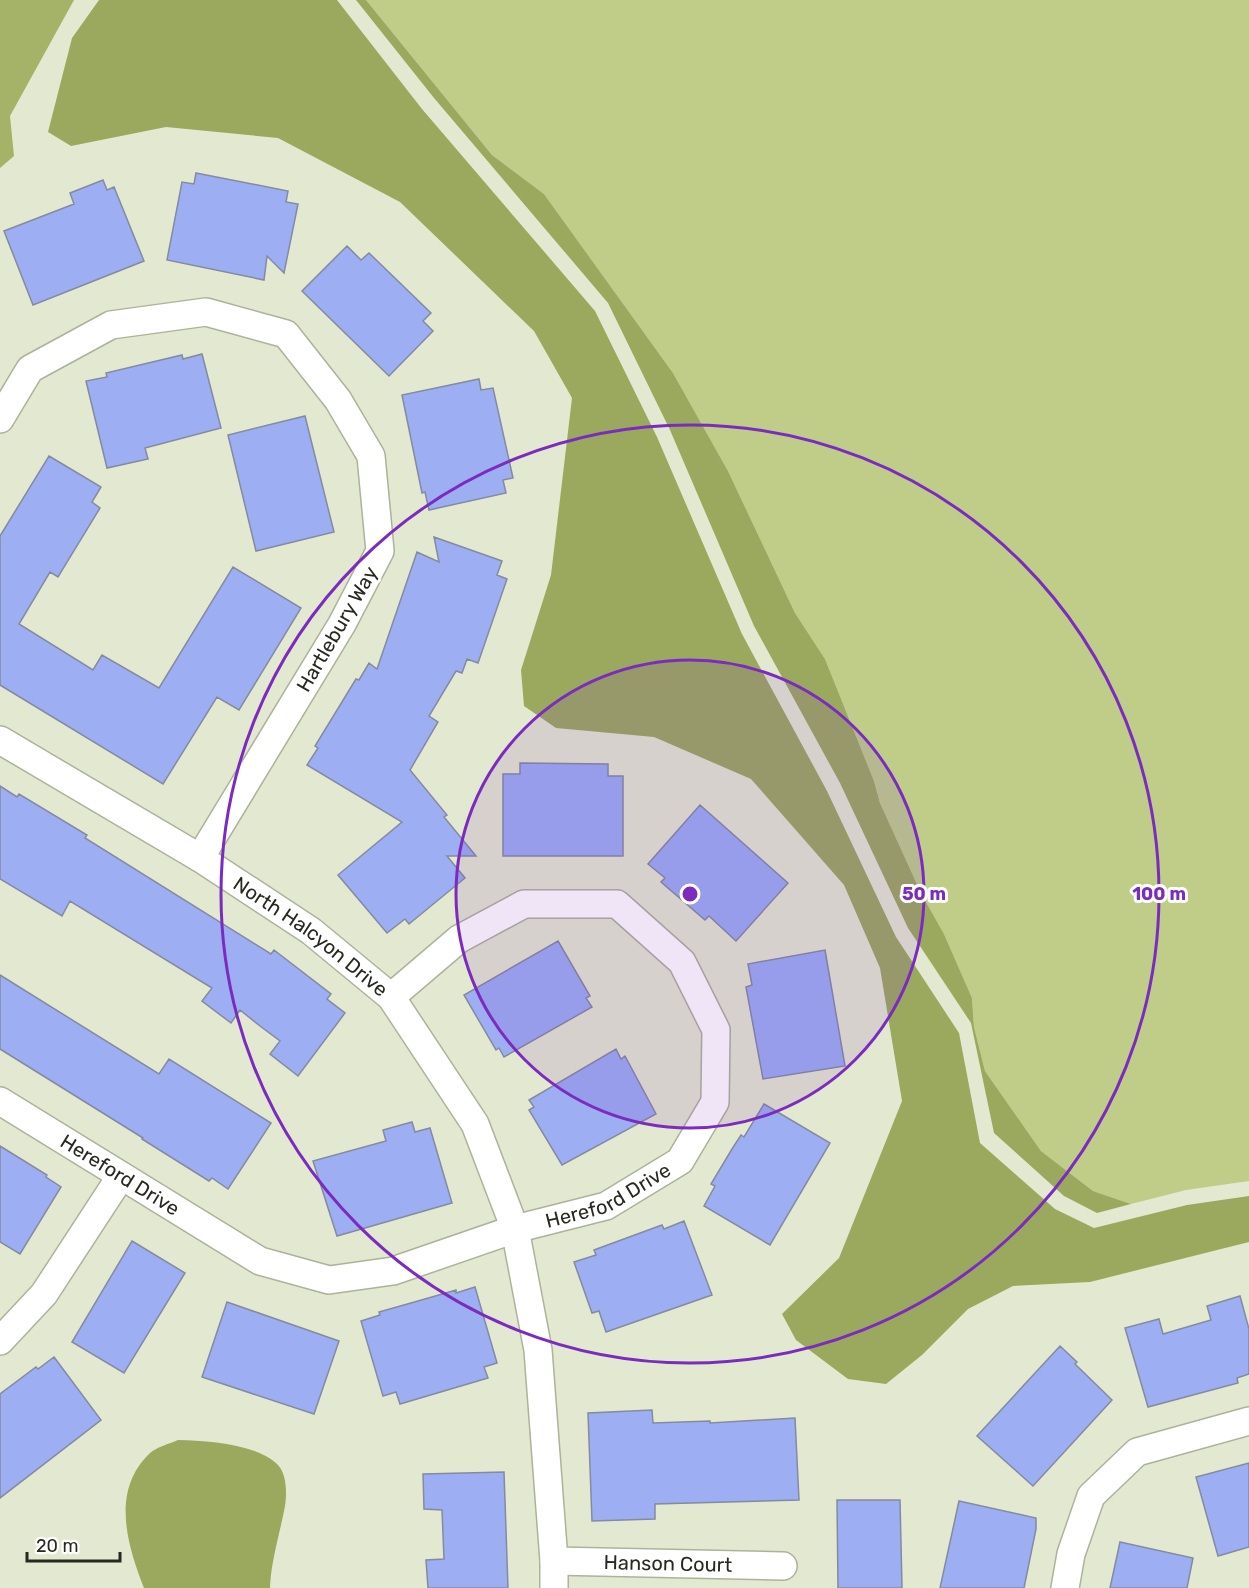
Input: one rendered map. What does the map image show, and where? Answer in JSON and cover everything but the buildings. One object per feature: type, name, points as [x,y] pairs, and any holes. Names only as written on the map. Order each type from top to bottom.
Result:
[{"type":"street","name":"Hartlebury Way","points":[[0,419],[30,369],[111,325],[206,312],[286,334],[338,400],[371,456],[380,551],[342,624],[200,858]]},
{"type":"street","name":"North Halcyon Drive","points":[[0,740],[200,858],[311,932],[391,997],[475,1124],[515,1229]]},
{"type":"street","name":"Hereford Drive","points":[[0,1101],[260,1261],[329,1280],[393,1271],[515,1229],[606,1206],[680,1161],[715,1102],[716,1030],[682,962],[617,904],[524,904],[459,939],[391,997]]},
{"type":"street","points":[[0,1341],[44,1294],[121,1176]]},
{"type":"street","points":[[515,1229],[538,1350],[554,1561],[554,1588]]},
{"type":"street","points":[[1065,1588],[1071,1554],[1091,1496],[1137,1452],[1249,1421]]},
{"type":"street","name":"Hanson Court","points":[[554,1561],[783,1566]]},
{"type":"shaded area","points":[[0,0],[74,0],[10,116],[14,156],[0,168]]},
{"type":"shaded area","points":[[99,0],[337,0],[422,109],[595,311],[657,437],[742,634],[827,791],[896,937],[959,1033],[980,1143],[1055,1209],[1094,1228],[1187,1205],[1249,1196],[1249,1242],[1090,1282],[1013,1286],[968,1309],[922,1355],[886,1384],[848,1379],[796,1340],[782,1314],[839,1258],[902,1101],[880,968],[844,885],[751,779],[654,737],[556,728],[524,706],[521,670],[551,575],[572,398],[534,331],[400,202],[278,138],[166,127],[71,146],[48,132],[72,38]]},
{"type":"shaded area","points":[[356,0],[366,0],[492,155],[544,194],[673,373],[728,471],[795,613],[825,659],[874,781],[880,803],[921,893],[944,934],[972,998],[974,1027],[985,1071],[1041,1151],[1093,1191],[1131,1204],[1097,1213],[1064,1196],[994,1133],[971,1023],[908,928],[840,783],[754,626],[670,430],[608,303],[434,98]]},
{"type":"shaded area","points":[[366,0],[1249,0],[1249,1181],[1186,1190],[1131,1204],[1093,1191],[1041,1151],[985,1071],[974,1027],[972,998],[944,934],[921,893],[880,803],[874,781],[825,659],[795,613],[728,471],[673,373],[544,194],[492,155]]},
{"type":"shaded area","points":[[178,1440],[216,1442],[242,1447],[266,1456],[280,1467],[285,1483],[286,1501],[270,1588],[144,1588],[128,1536],[126,1501],[137,1469],[149,1454]]}]
